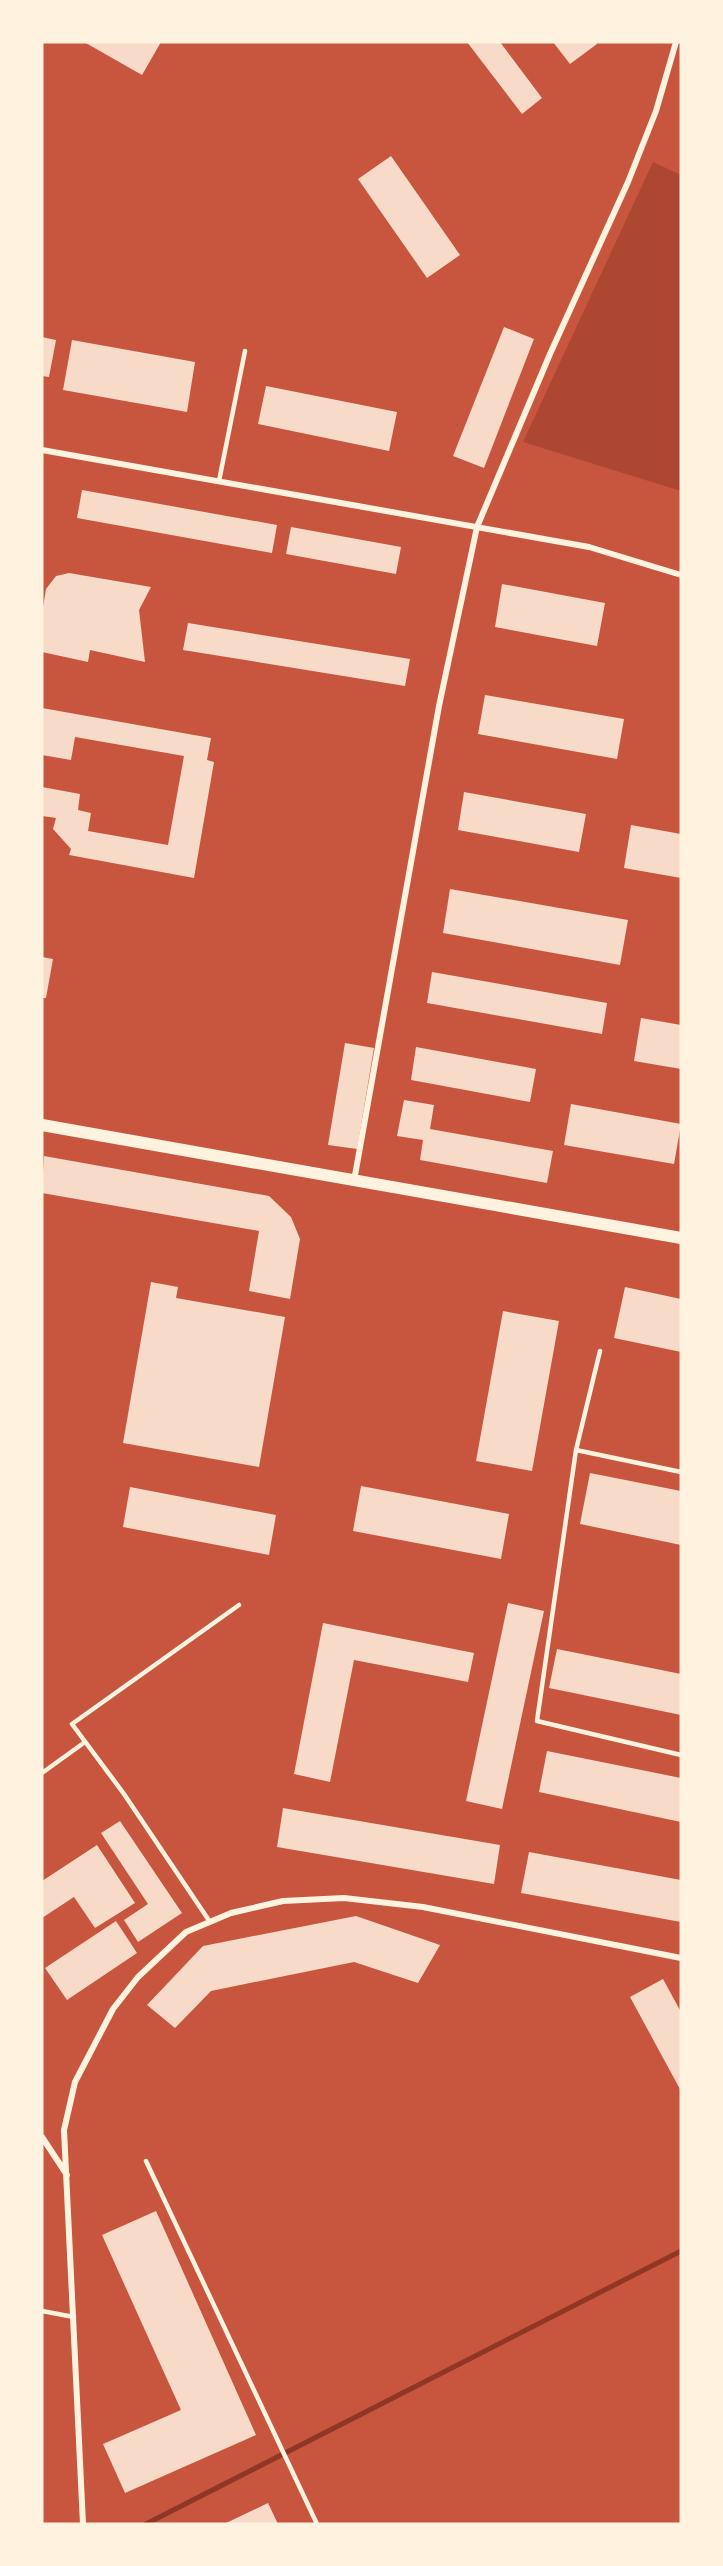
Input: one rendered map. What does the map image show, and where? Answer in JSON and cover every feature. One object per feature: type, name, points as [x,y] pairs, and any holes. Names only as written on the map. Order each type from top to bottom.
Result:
[{"type":"main road","points":[[42,1125],[681,1238]]},
{"type":"street","points":[[354,1180],[439,706],[477,527],[550,354],[628,182],[656,111],[676,42]]},
{"type":"street","points":[[42,450],[589,547],[681,575]]},
{"type":"street","points":[[83,2524],[64,2130],[75,2082],[113,2009],[138,1977],[186,1932],[231,1913],[283,1901],[344,1898],[423,1908],[681,1958]]},
{"type":"street","points":[[42,2137],[67,2176]]},
{"type":"lane","points":[[219,482],[245,351]]},
{"type":"lane","points":[[600,1351],[576,1450],[537,1721],[681,1755]]},
{"type":"lane","points":[[576,1450],[681,1472]]},
{"type":"lane","points":[[210,1922],[124,1794],[72,1724],[239,1605]]},
{"type":"lane","points":[[42,1773],[85,1742]]},
{"type":"lane","points":[[146,2161],[317,2524]]},
{"type":"lane","points":[[42,2311],[74,2317]]},
{"type":"shaded area","points":[[653,162],[681,175],[681,491],[523,442]]},
{"type":"building","points":[[84,42],[161,42],[142,75]]},
{"type":"building","points":[[467,42],[500,42],[542,98],[522,114]]},
{"type":"building","points":[[553,42],[595,42],[597,44],[570,64]]},
{"type":"building","points":[[391,156],[460,255],[427,278],[358,179]]},
{"type":"building","points":[[504,327],[534,339],[484,468],[453,456]]},
{"type":"building","points":[[42,337],[56,340],[49,377],[42,376]]},
{"type":"building","points":[[72,340],[195,362],[187,412],[63,390]]},
{"type":"building","points":[[266,386],[397,412],[389,451],[258,424]]},
{"type":"building","points":[[82,490],[277,525],[272,553],[77,518]]},
{"type":"building","points":[[291,527],[401,547],[396,574],[286,554]]},
{"type":"building","points":[[69,573],[151,587],[139,610],[145,662],[90,650],[88,662],[42,652],[42,614],[46,589],[56,576]]},
{"type":"building","points":[[502,584],[605,603],[597,646],[495,627]]},
{"type":"building","points":[[188,623],[410,659],[405,686],[183,650]]},
{"type":"building","points":[[485,695],[624,719],[617,759],[478,734]]},
{"type":"building","points":[[42,708],[211,738],[207,760],[214,762],[194,878],[69,855],[71,849],[53,829],[56,818],[42,816],[42,787],[80,794],[78,810],[91,813],[88,831],[168,845],[184,756],[75,737],[71,760],[42,755]]},
{"type":"building","points":[[464,792],[586,814],[579,852],[458,830]]},
{"type":"building","points":[[631,825],[681,834],[681,878],[624,868]]},
{"type":"building","points":[[450,889],[628,920],[620,965],[443,933]]},
{"type":"building","points":[[42,957],[53,959],[46,998],[42,998]]},
{"type":"building","points":[[432,972],[607,1003],[602,1034],[427,1003]]},
{"type":"building","points":[[641,1018],[681,1025],[681,1069],[634,1061]]},
{"type":"building","points":[[345,1043],[374,1048],[357,1149],[328,1145]]},
{"type":"building","points":[[416,1047],[536,1069],[530,1102],[411,1080]]},
{"type":"building","points":[[404,1100],[434,1105],[430,1129],[553,1151],[547,1183],[420,1160],[423,1140],[397,1136]]},
{"type":"building","points":[[571,1104],[681,1124],[674,1164],[564,1145]]},
{"type":"building","points":[[44,1156],[269,1196],[291,1217],[300,1239],[290,1299],[249,1291],[259,1231],[42,1193]]},
{"type":"building","points":[[151,1282],[178,1287],[176,1298],[285,1317],[259,1467],[123,1443]]},
{"type":"building","points":[[625,1287],[681,1299],[681,1352],[614,1338]]},
{"type":"building","points":[[503,1311],[559,1321],[532,1471],[476,1461]]},
{"type":"building","points":[[590,1473],[681,1491],[681,1545],[580,1524]]},
{"type":"building","points":[[361,1486],[509,1514],[501,1559],[353,1531]]},
{"type":"building","points":[[130,1487],[276,1515],[269,1555],[123,1527]]},
{"type":"building","points":[[508,1603],[544,1611],[502,1809],[466,1801]]},
{"type":"building","points":[[323,1623],[474,1653],[468,1682],[354,1660],[330,1782],[294,1774]]},
{"type":"building","points":[[557,1649],[681,1674],[681,1715],[549,1688]]},
{"type":"building","points":[[547,1751],[681,1778],[681,1822],[539,1792]]},
{"type":"building","points":[[283,1808],[500,1845],[494,1884],[277,1847]]},
{"type":"building","points":[[120,1821],[182,1913],[138,1942],[124,1920],[148,1904],[101,1833]]},
{"type":"building","points":[[97,1845],[135,1903],[95,1928],[74,1897],[42,1918],[42,1881]]},
{"type":"building","points":[[529,1852],[681,1880],[681,1922],[521,1893]]},
{"type":"building","points":[[356,1916],[440,1945],[418,1983],[354,1962],[211,1991],[175,2028],[147,2005],[203,1946]]},
{"type":"building","points":[[116,1921],[137,1953],[67,2000],[45,1968]]},
{"type":"building","points":[[663,1979],[681,2012],[681,2091],[630,1997]]},
{"type":"building","points":[[156,2211],[256,2435],[125,2493],[103,2444],[181,2410],[102,2235]]},
{"type":"building","points":[[268,2503],[278,2524],[224,2524]]},
{"type":"waterway","points":[[146,2524],[681,2251]]}]
